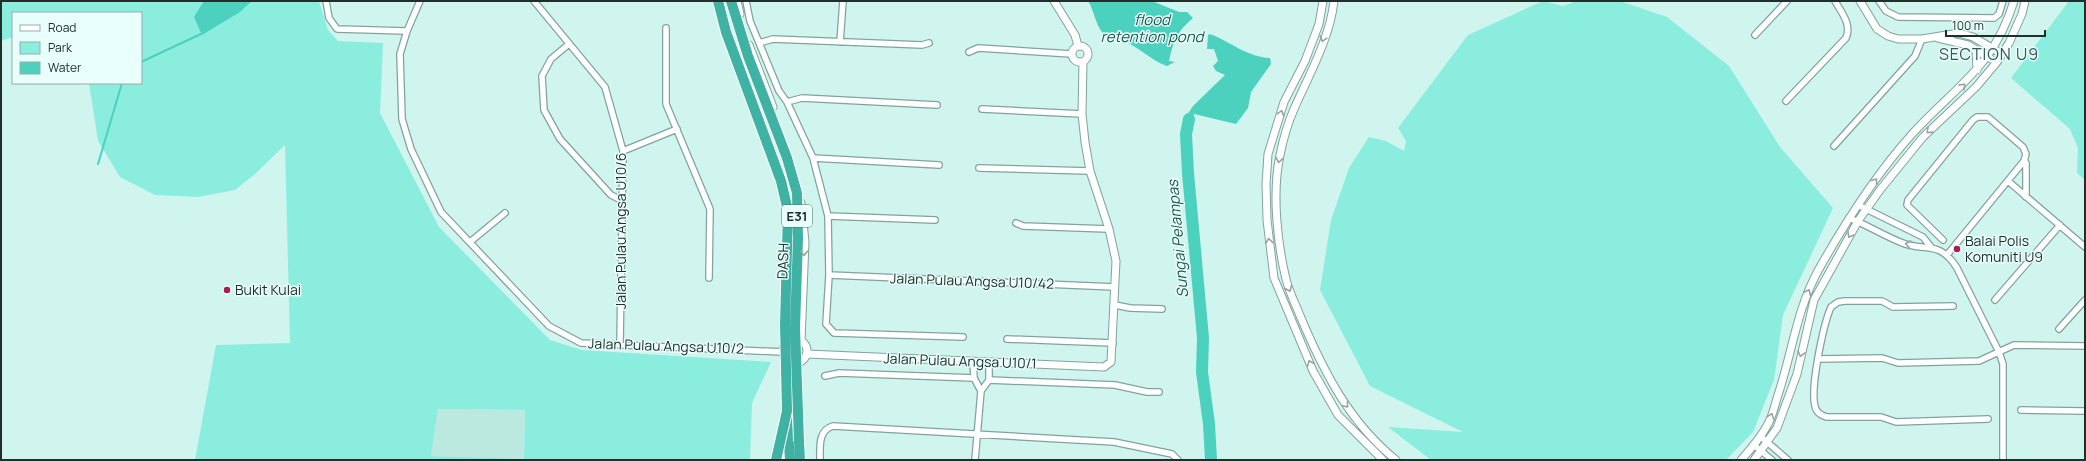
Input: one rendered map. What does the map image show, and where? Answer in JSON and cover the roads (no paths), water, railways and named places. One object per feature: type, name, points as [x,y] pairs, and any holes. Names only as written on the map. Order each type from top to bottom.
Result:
[{"type":"highway","name":"DASH","points":[[719,1],[726,32],[782,181],[788,211],[784,325],[787,411]]},
{"type":"highway","name":"DASH","points":[[731,1],[748,56],[787,158],[797,193],[798,238],[795,328],[799,460]]},
{"type":"highway","points":[[776,460],[787,411]]},
{"type":"highway","points":[[787,411],[790,460]]},
{"type":"street","points":[[326,1],[329,18],[337,29],[407,30]]},
{"type":"street","name":"Jalan Pulau Angsa U10/2","points":[[420,1],[407,30],[400,54],[402,119],[411,149],[441,212],[549,326],[581,343],[783,352]]},
{"type":"street","name":"Jalan Pulau Angsa U10/6","points":[[534,1],[605,87],[623,151],[621,200],[620,345]]},
{"type":"street","points":[[719,1],[730,37],[784,180],[794,236],[790,341]]},
{"type":"street","points":[[737,1],[743,28],[796,174],[804,218],[805,242],[801,341],[806,347],[806,354],[799,362],[799,460]]},
{"type":"street","points":[[746,1],[750,21],[779,91],[787,102],[814,158],[828,216],[829,275],[826,324],[834,333],[963,337]]},
{"type":"street","points":[[840,42],[843,1]]},
{"type":"street","points":[[1054,1],[1075,35],[1078,46]]},
{"type":"street","points":[[1323,1],[1319,24],[1306,61],[1284,102],[1268,154],[1266,184],[1267,220],[1274,278],[1313,371],[1338,415],[1383,460]]},
{"type":"street","points":[[1334,1],[1316,64],[1293,110],[1280,156],[1276,180],[1280,252],[1286,280],[1315,350],[1339,397],[1364,428],[1396,460]]},
{"type":"street","points":[[1755,35],[1787,1]]},
{"type":"street","points":[[1786,101],[1846,38],[1848,26],[1835,1]]},
{"type":"street","points":[[1860,1],[1877,29],[1888,36],[1898,39],[1938,38],[1968,45],[1997,62]]},
{"type":"street","points":[[1879,1],[1886,11],[1898,17],[1994,18],[1999,14],[2003,1]]},
{"type":"street","points":[[1741,460],[1754,445],[1769,423],[1785,372],[1805,298],[1818,270],[1858,204],[1891,159],[1914,132],[1977,70],[1988,57],[2000,38],[2014,1]]},
{"type":"street","points":[[1754,460],[1762,451],[1777,428],[1797,374],[1814,300],[1858,222],[1880,190],[1924,137],[1976,87],[1997,62],[2009,44],[2022,14],[2025,1]]},
{"type":"street","points":[[666,28],[666,104],[710,210],[709,278]]},
{"type":"street","points":[[1938,38],[1948,34],[1959,33],[1980,41],[2002,54]]},
{"type":"street","points":[[759,43],[773,38],[922,46],[929,43]]},
{"type":"street","points":[[1980,41],[2000,38]]},
{"type":"street","points":[[1834,146],[1915,56],[1922,39]]},
{"type":"street","points":[[569,44],[551,59],[542,76],[544,110],[560,138],[611,194],[621,200]]},
{"type":"street","points":[[1078,46],[1074,49],[1072,54],[1075,61],[1083,62]]},
{"type":"street","points":[[1007,339],[1113,343],[1116,261],[1109,229],[1090,171],[1082,114],[1083,62],[1087,59],[1088,52],[1083,47],[1078,46]]},
{"type":"street","points":[[969,52],[978,48],[1072,54]]},
{"type":"street","points":[[1976,50],[1977,70]]},
{"type":"street","points":[[787,102],[802,98],[936,105]]},
{"type":"street","points":[[982,109],[1082,114]]},
{"type":"street","points":[[1944,240],[1907,203],[1973,120],[1978,116],[1988,117],[2023,147],[2026,154],[2024,161],[1947,255]]},
{"type":"street","points":[[623,151],[677,129]]},
{"type":"street","points":[[814,158],[940,165]]},
{"type":"street","points":[[2024,161],[2026,163],[2026,197]]},
{"type":"street","points":[[979,168],[1090,171]]},
{"type":"street","points":[[2008,181],[2085,247]]},
{"type":"street","points":[[1858,204],[1923,237],[1931,247]]},
{"type":"street","points":[[470,242],[505,213]]},
{"type":"street","points":[[828,216],[935,220]]},
{"type":"street","points":[[1849,218],[1902,243],[1931,247],[1947,255],[1957,268],[2000,352],[2003,364],[2004,460]]},
{"type":"street","points":[[1016,223],[1023,226],[1109,229]]},
{"type":"street","points":[[1995,300],[2060,225]]},
{"type":"street","name":"Jalan Pulau Angsa U10/42","points":[[829,275],[1115,287]]},
{"type":"street","points":[[2059,329],[2085,300]]},
{"type":"street","points":[[1952,306],[1893,307],[1882,301],[1838,302],[1831,307],[1828,313],[1815,370],[1814,403],[1816,411],[1822,416],[1881,417],[1896,422],[1988,419]]},
{"type":"street","points":[[1115,305],[1130,308],[1162,309]]},
{"type":"street","points":[[782,460],[788,361],[783,352],[785,345],[790,341],[801,341]]},
{"type":"street","name":"Jalan Pulau Angsa U10/1","points":[[806,354],[1104,367],[1111,362],[1113,343]]},
{"type":"street","points":[[1818,359],[1882,358],[1898,363],[1972,361],[2000,352],[2014,345],[2085,346]]},
{"type":"street","points":[[788,361],[799,362]]},
{"type":"street","points":[[973,361],[973,376],[981,391]]},
{"type":"street","points":[[975,460],[976,434],[981,391],[989,377],[988,362]]},
{"type":"street","points":[[825,376],[839,373],[973,376]]},
{"type":"street","points":[[989,377],[1115,385],[1147,392],[1159,392]]},
{"type":"street","points":[[2021,410],[2085,411]]},
{"type":"street","points":[[820,457],[822,433],[833,426],[1114,442],[1172,454],[1178,460]]},
{"type":"street","points":[[1760,436],[1768,441],[1788,460]]},
{"type":"street","points":[[1754,445],[1772,460]]},
{"type":"water","points":[[204,1],[252,1],[240,12],[202,35],[194,17]]},
{"type":"water","name":"flood retention pond","points":[[1088,1],[1152,1],[1179,12],[1187,12],[1193,18],[1176,37],[1169,61],[1175,62],[1167,66],[1130,44],[1105,35],[1098,25]]},
{"type":"water","name":"flood retention pond","points":[[1210,34],[1246,52],[1270,58],[1271,64],[1251,92],[1248,108],[1236,124],[1194,114],[1188,133],[1183,134],[1187,115],[1193,106],[1225,75],[1216,71],[1213,66],[1218,61],[1214,49],[1207,49],[1208,35]]},
{"type":"waterway","points":[[142,62],[203,33]]},
{"type":"waterway","points":[[98,164],[122,84]]},
{"type":"waterway","name":"Sungai Pelampas","points":[[1189,119],[1186,134],[1188,173],[1203,338],[1202,372],[1209,424],[1211,460]]},
{"type":"place","name":"Balai Polis Komuniti U9","points":[[1957,249]]},
{"type":"place","name":"Bukit Kulai","points":[[227,290]]},
{"type":"district","name":"SECTION U9","points":[[1989,54]]}]
